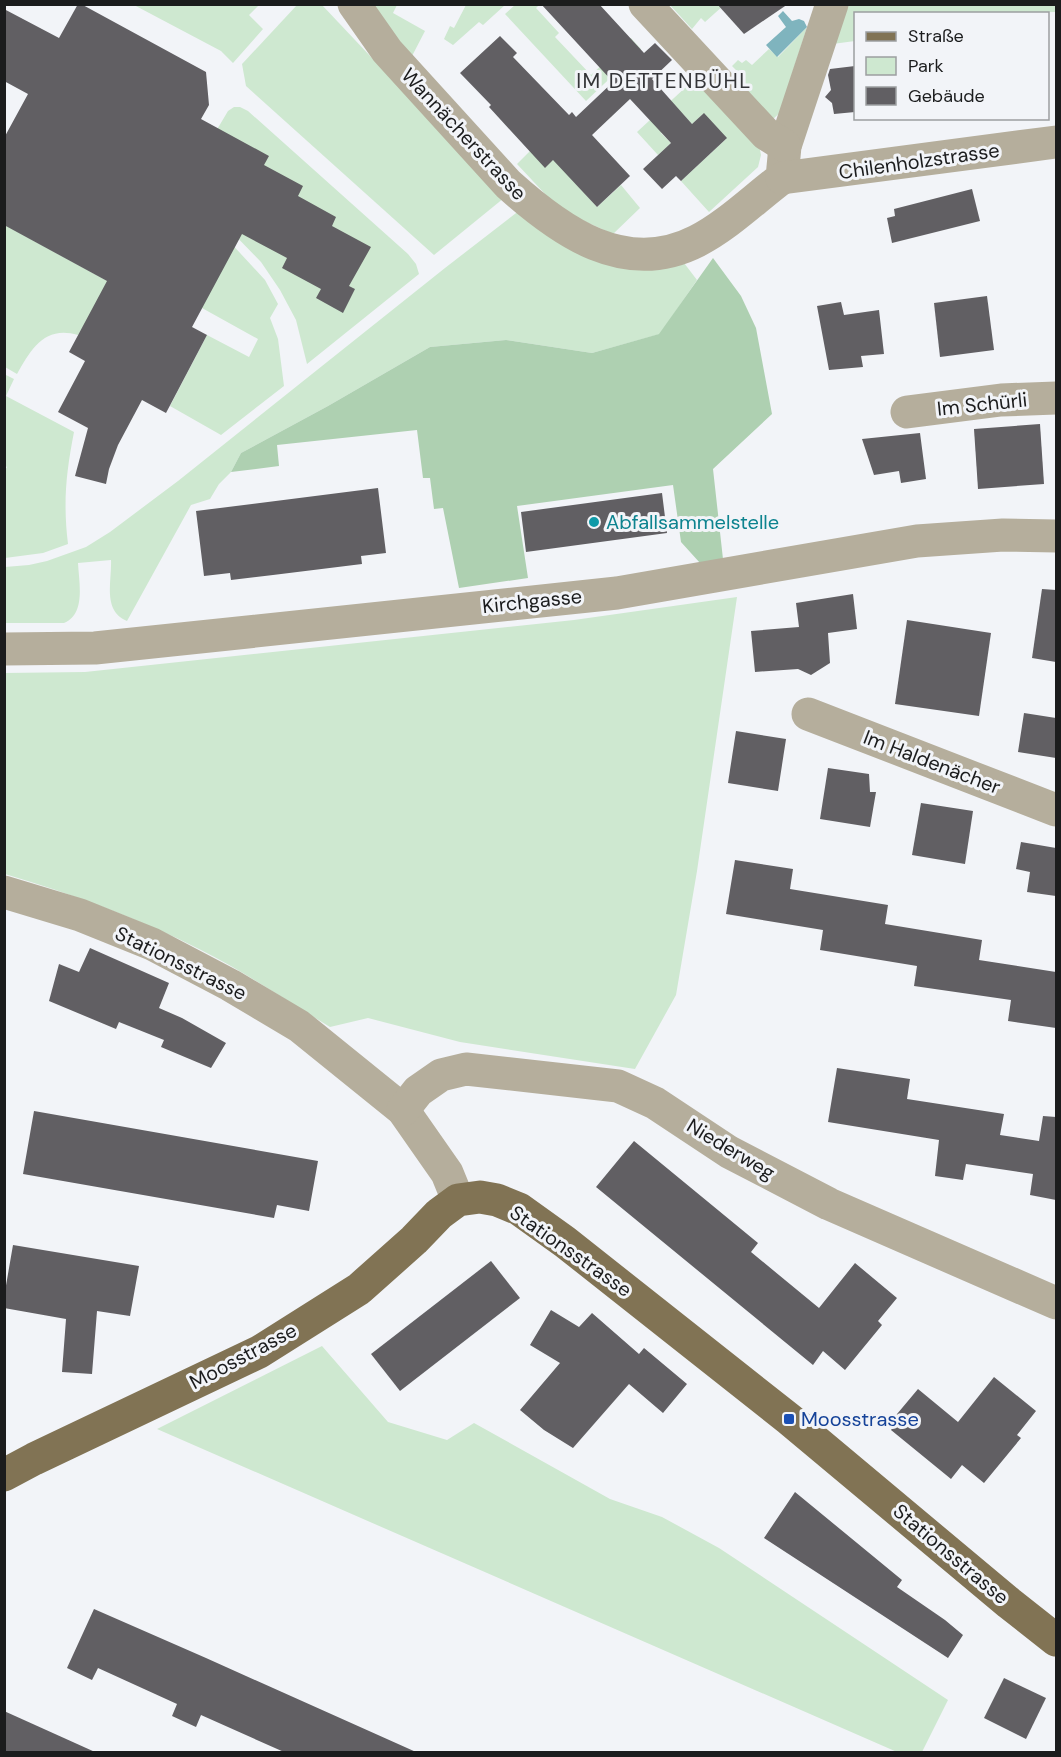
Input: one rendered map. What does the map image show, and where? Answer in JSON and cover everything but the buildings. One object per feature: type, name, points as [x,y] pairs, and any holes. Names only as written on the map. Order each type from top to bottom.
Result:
[{"type":"main road","name":"Stationsstrasse","points":[[458,1200],[480,1197],[497,1200],[519,1209],[565,1242],[789,1419],[1000,1596],[1056,1640]]},
{"type":"main road","name":"Moosstrasse","points":[[4,1475],[259,1352],[359,1288],[414,1240],[439,1214],[458,1200]]},
{"type":"street","name":"Wannächerstrasse","points":[[354,4],[361,18],[387,51],[508,184],[525,200],[568,232],[589,242],[611,250],[630,253],[653,254],[680,248],[698,241],[721,226],[782,178]]},
{"type":"street","points":[[645,4],[766,134],[785,146]]},
{"type":"street","points":[[782,178],[785,146],[832,4]]},
{"type":"street","name":"Chilenholzstrasse","points":[[782,178],[1056,142]]},
{"type":"street","name":"Im Schürli","points":[[907,412],[1001,400],[1056,398]]},
{"type":"street","name":"Kirchgasse","points":[[4,650],[94,648],[617,593],[917,541],[1003,535],[1056,536]]},
{"type":"street","name":"Im Haldenächer","points":[[808,714],[1056,810]]},
{"type":"street","name":"Stationsstrasse","points":[[4,892],[80,915],[152,945],[230,985],[299,1026],[403,1110],[447,1173],[458,1200]]},
{"type":"street","name":"Niederweg","points":[[403,1110],[418,1091],[441,1075],[466,1069],[618,1086],[655,1102],[729,1152],[829,1204],[1056,1303]]},
{"type":"green space","points":[[134,5],[259,5],[249,15],[263,29],[233,63],[221,51]]},
{"type":"green space","points":[[297,5],[322,5],[504,198],[434,255],[246,86],[242,64]]},
{"type":"green space","points":[[373,5],[397,5],[393,13],[425,31],[412,56],[383,21]]},
{"type":"green space","points":[[466,5],[505,5],[483,25],[479,22],[453,45],[444,39],[450,26],[454,28]]},
{"type":"green space","points":[[515,5],[539,5],[536,8],[559,33],[555,37],[591,75],[631,38],[641,49],[586,101],[505,14]]},
{"type":"green space","points":[[670,5],[724,5],[705,22],[701,18],[692,29]]},
{"type":"green space","points":[[839,5],[1056,5],[1056,12],[854,12],[854,41],[825,45]]},
{"type":"green space","points":[[807,27],[786,93],[786,107],[771,121],[737,85],[744,78],[732,66],[738,60],[742,63],[746,60],[752,65],[769,49],[778,57]]},
{"type":"green space","points":[[699,75],[759,145],[761,155],[758,167],[709,212],[681,181],[726,139],[703,114],[692,124],[682,113],[661,133],[671,143],[658,155],[637,132]]},
{"type":"green space","points":[[234,107],[248,111],[408,254],[416,264],[419,274],[307,364],[296,320],[280,290],[261,262],[226,226],[187,180],[228,111]]},
{"type":"green space","points":[[530,151],[545,167],[561,152],[567,174],[597,207],[621,185],[640,208],[613,234],[566,213],[517,164]]},
{"type":"green space","points":[[520,210],[681,259],[697,280],[660,334],[592,353],[506,340],[430,347],[241,453],[231,472],[219,484],[210,499],[191,505],[127,621],[119,616],[111,603],[111,560],[78,563],[80,597],[76,613],[71,619],[64,623],[5,623],[5,567],[47,561],[86,547],[110,532],[178,481]]},
{"type":"green space","points":[[5,225],[111,283],[78,335],[57,333],[40,341],[17,374],[5,367]]},
{"type":"green space","points":[[228,240],[265,280],[278,304],[270,318],[278,339],[284,386],[221,435],[170,406],[207,335],[249,357],[258,339],[202,308]]},
{"type":"green space","points":[[713,258],[741,296],[756,328],[772,414],[713,469],[723,559],[700,563],[681,542],[673,485],[517,506],[528,578],[459,588],[443,508],[434,509],[430,478],[423,478],[417,430],[277,445],[279,466],[231,472],[241,453],[430,347],[506,340],[592,353],[659,334]]},
{"type":"green space","points":[[4,374],[14,379],[6,396],[74,432],[66,488],[68,544],[43,553],[5,558],[4,472],[7,467],[4,465]]},
{"type":"green space","points":[[737,597],[697,871],[676,995],[635,1069],[460,1042],[368,1018],[330,1027],[234,968],[177,938],[104,908],[5,874],[4,673],[85,672],[574,620]]},
{"type":"green space","points":[[322,1346],[388,1422],[447,1440],[474,1423],[610,1499],[662,1517],[719,1548],[948,1700],[922,1752],[897,1752],[157,1429]]},
{"type":"water","points":[[783,11],[792,21],[799,19],[804,21],[807,27],[777,57],[766,45],[786,27],[778,16]]},
{"type":"place","name":"Abfallsammelstelle","points":[[594,522]]},
{"type":"place","name":"Moosstrasse","points":[[789,1419]]},
{"type":"district","name":"IM DETTENBÜHL","points":[[664,81]]}]
